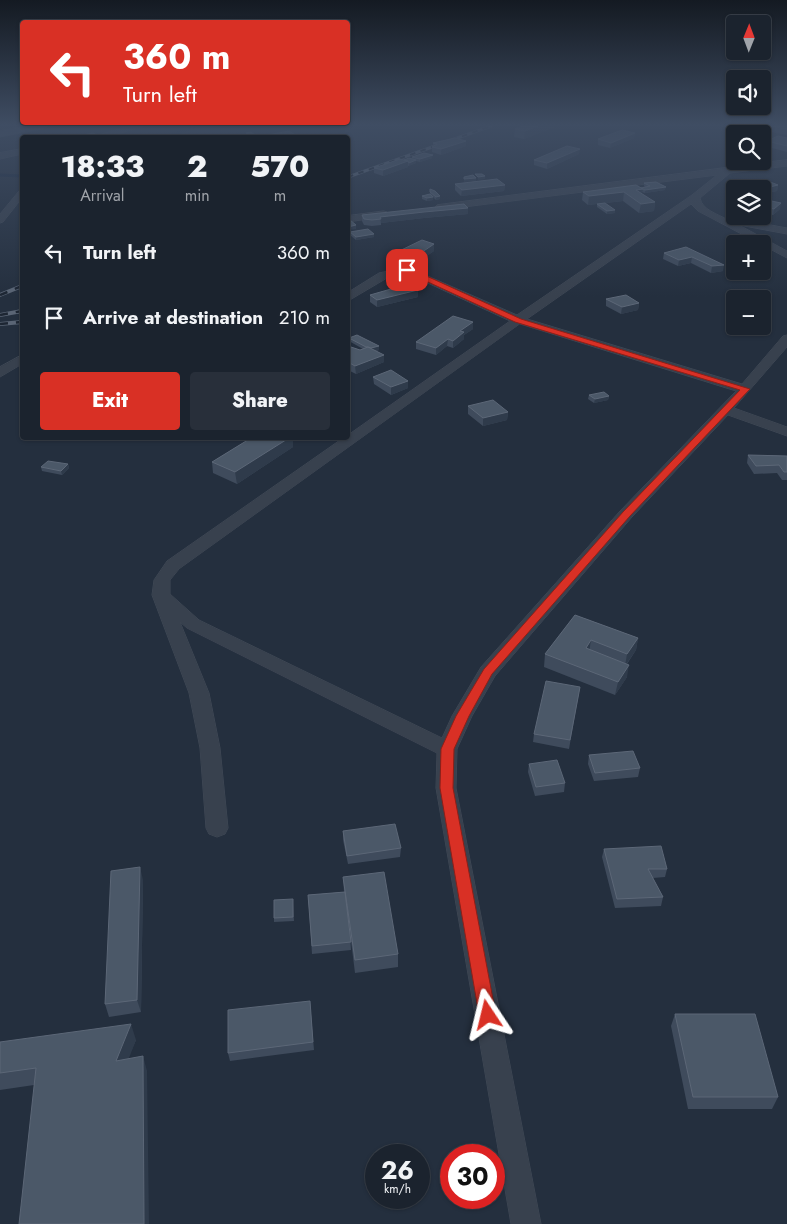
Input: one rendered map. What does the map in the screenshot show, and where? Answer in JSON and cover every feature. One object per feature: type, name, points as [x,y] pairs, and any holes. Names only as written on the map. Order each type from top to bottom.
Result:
[{"type":"street","points":[[426,209],[626,183]]},
{"type":"street","points":[[350,439],[695,197],[712,183]]},
{"type":"street","points":[[0,220],[3,211],[20,195]]},
{"type":"street","points":[[695,197],[696,204],[701,210],[787,255]]},
{"type":"street","points":[[350,219],[396,212]]},
{"type":"street","points":[[716,219],[787,231]]},
{"type":"street","points":[[350,296],[365,285],[394,271],[407,270],[518,320],[745,389]]},
{"type":"street","points":[[526,1224],[446,788],[448,749],[462,716],[488,672],[626,514],[726,410],[787,339]]},
{"type":"street","points":[[0,373],[20,360]]},
{"type":"street","points":[[726,410],[787,432]]},
{"type":"street","points":[[217,828],[210,748],[199,693],[162,595],[162,580],[173,565],[349,440]]},
{"type":"street","points":[[162,595],[193,624],[448,749]]},
{"type":"building","points":[[502,183],[505,185],[462,190],[455,184]]},
{"type":"building","points":[[644,183],[658,183],[666,187],[645,190],[641,188],[650,186]]},
{"type":"building","points":[[636,185],[643,189],[636,190],[655,202],[641,204],[624,192],[589,196],[583,192]]},
{"type":"building","points":[[430,189],[440,196],[436,197],[430,192]]},
{"type":"building","points":[[430,194],[433,197],[427,198],[422,196]]},
{"type":"building","points":[[771,201],[781,203],[774,209],[771,208]]},
{"type":"building","points":[[605,203],[615,210],[607,211],[597,204]]},
{"type":"building","points":[[464,204],[468,208],[380,217],[381,219],[372,220],[364,219],[362,215]]},
{"type":"building","points":[[350,220],[356,225],[350,226]]},
{"type":"building","points":[[368,229],[374,234],[356,237],[350,232]]},
{"type":"building","points":[[422,240],[434,244],[412,259],[393,254]]},
{"type":"building","points":[[686,247],[724,265],[712,266],[692,257],[679,260],[664,253]]},
{"type":"building","points":[[398,287],[403,289],[413,287],[418,290],[377,300],[370,295]]},
{"type":"building","points":[[626,295],[639,303],[622,307],[606,299]]},
{"type":"building","points":[[453,316],[473,322],[460,331],[464,332],[453,341],[448,339],[436,348],[416,342]]},
{"type":"building","points":[[357,335],[379,346],[366,347],[350,338]]},
{"type":"building","points":[[350,347],[360,350],[368,347],[384,355],[355,366],[350,363]]},
{"type":"building","points":[[391,370],[408,381],[391,387],[373,377]]},
{"type":"building","points":[[604,392],[609,396],[595,399],[589,395]]},
{"type":"building","points":[[493,400],[508,412],[483,418],[468,406]]},
{"type":"building","points":[[248,440],[286,440],[235,472],[212,462]]},
{"type":"building","points":[[748,455],[787,456],[787,472],[784,472],[779,465],[756,466]]},
{"type":"building","points":[[48,461],[68,464],[61,471],[41,467]]},
{"type":"building","points":[[575,615],[638,638],[627,654],[591,640],[586,648],[629,665],[618,682],[545,654]]},
{"type":"building","points":[[546,681],[580,687],[570,740],[534,734]]},
{"type":"building","points":[[633,751],[640,768],[595,773],[589,755]]},
{"type":"building","points":[[557,760],[565,783],[536,787],[529,764]]},
{"type":"building","points":[[395,824],[401,848],[347,856],[343,831]]},
{"type":"building","points":[[661,846],[667,869],[648,869],[663,897],[617,899],[604,849]]},
{"type":"building","points":[[140,867],[137,1000],[105,1004],[111,871]]},
{"type":"building","points":[[384,872],[398,954],[355,960],[343,877]]},
{"type":"building","points":[[345,892],[351,942],[312,946],[308,895]]},
{"type":"building","points":[[293,899],[293,917],[274,918],[274,900]]},
{"type":"building","points":[[310,1001],[313,1042],[228,1053],[228,1010]]},
{"type":"building","points":[[675,1014],[755,1014],[778,1097],[693,1097]]},
{"type":"building","points":[[131,1024],[116,1061],[143,1056],[144,1224],[19,1224],[36,1068],[0,1073],[0,1042]]},
{"type":"railway","points":[[0,295],[20,287]]},
{"type":"railway","points":[[0,315],[20,311]]},
{"type":"railway","points":[[0,324],[20,322]]},
{"type":"route","points":[[407,270],[518,320],[745,389],[626,514],[488,672],[462,716],[448,749],[446,788],[488,1015]]}]
